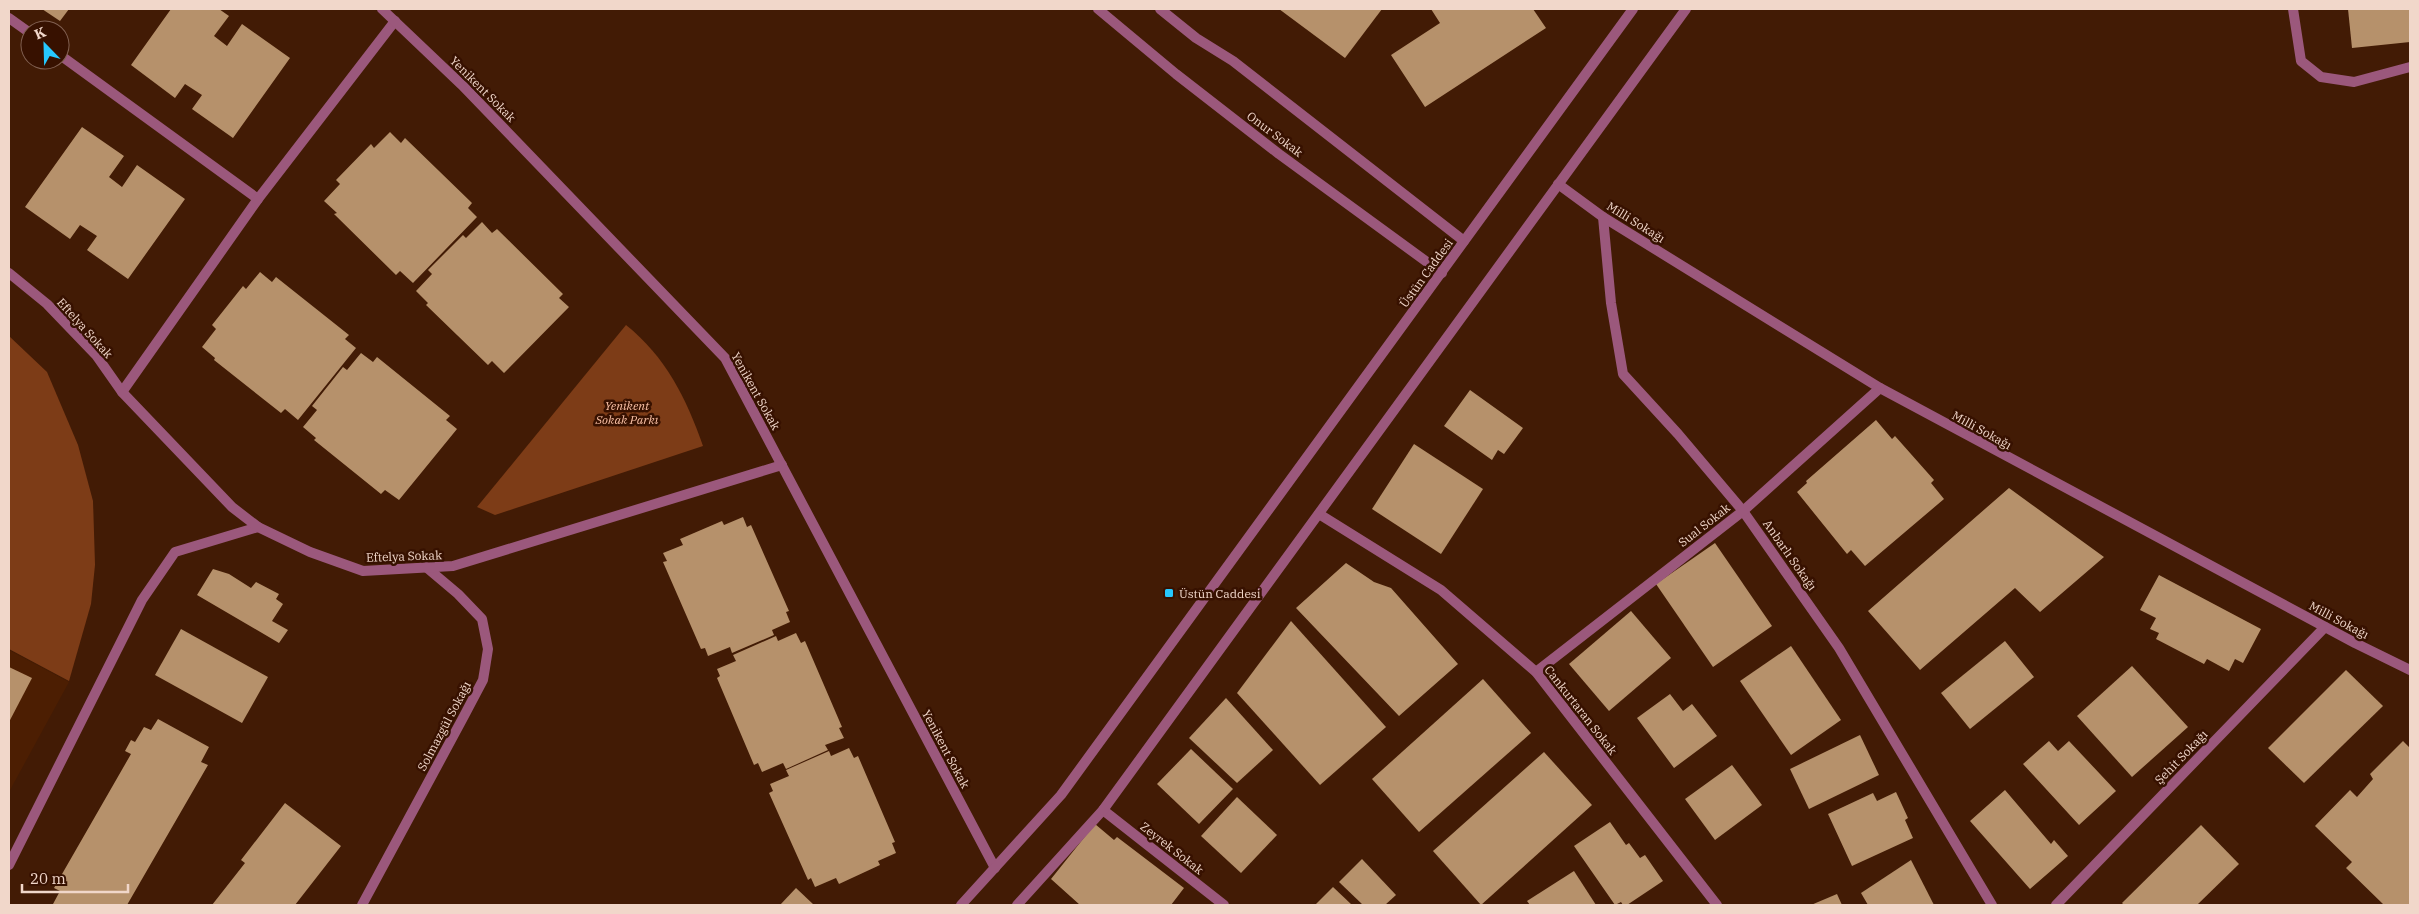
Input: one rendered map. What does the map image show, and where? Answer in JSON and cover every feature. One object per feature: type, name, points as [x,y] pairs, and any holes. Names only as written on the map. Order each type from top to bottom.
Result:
[{"type":"street","name":"Yenikent Sokak","points":[[382,9],[462,85],[725,358],[995,868]]},
{"type":"street","name":"Onur Sokak","points":[[1098,9],[1176,74],[1279,154],[1442,273]]},
{"type":"street","points":[[1160,9],[1196,38],[1233,61],[1464,241]]},
{"type":"street","name":"Üstün Caddesi","points":[[961,905],[1062,795],[1633,9]]},
{"type":"street","points":[[1018,905],[1103,810],[1686,9]]},
{"type":"street","points":[[2293,9],[2301,61],[2321,78],[2354,82],[2410,68]]},
{"type":"street","points":[[9,18],[20,26]]},
{"type":"street","points":[[122,392],[258,199],[395,21]]},
{"type":"street","points":[[70,62],[258,199]]},
{"type":"street","name":"Milli Sokağı","points":[[1558,184],[1603,217],[1880,388],[2325,627],[2410,670]]},
{"type":"street","name":"Anbarlı Sokağı","points":[[1603,217],[1611,303],[1623,374],[1678,434],[1743,511],[1839,648],[1992,905]]},
{"type":"street","name":"Eftelya Sokak","points":[[9,273],[47,304],[96,355],[122,392],[232,507],[258,527],[310,552],[363,571],[453,566],[782,465]]},
{"type":"street","name":"Sual Sokak","points":[[1536,672],[1743,511],[1880,388]]},
{"type":"street","name":"Cankurtaran Sokak","points":[[1319,514],[1441,590],[1536,672],[1713,904]]},
{"type":"street","points":[[9,864],[142,600],[175,552],[258,527]]},
{"type":"street","name":"Solmazgül Sokağı","points":[[362,905],[483,680],[488,649],[482,619],[458,594],[426,567]]},
{"type":"street","name":"Şehit Sokağı","points":[[2056,905],[2325,627]]},
{"type":"street","name":"Zeyrek Sokak","points":[[1103,810],[1224,905]]},
{"type":"shaded area","points":[[9,650],[69,682],[9,792]]},
{"type":"green space","name":"Yenikent Sokak Parkı","points":[[626,325],[653,351],[673,380],[682,395],[703,446],[495,515],[477,507]]},
{"type":"green space","points":[[9,336],[47,372],[78,445],[93,501],[95,565],[91,604],[69,681],[9,649]]},
{"type":"building","points":[[42,9],[69,9],[61,20]]},
{"type":"building","points":[[171,9],[219,9],[229,16],[214,36],[227,46],[242,24],[290,58],[233,138],[192,109],[202,95],[185,84],[175,98],[131,65]]},
{"type":"building","points":[[1279,9],[1382,9],[1345,58]]},
{"type":"building","points":[[1431,9],[1533,9],[1546,28],[1425,107],[1391,55],[1440,23]]},
{"type":"building","points":[[2348,9],[2410,9],[2410,42],[2352,48]]},
{"type":"building","points":[[82,127],[124,156],[109,177],[122,187],[137,165],[185,199],[128,279],[87,250],[97,236],[80,225],[70,239],[25,207]]},
{"type":"building","points":[[390,132],[401,143],[405,138],[472,203],[468,208],[477,217],[413,283],[400,271],[396,275],[334,214],[337,213],[324,201],[340,184],[336,180],[371,144],[374,148]]},
{"type":"building","points":[[482,222],[492,233],[497,229],[563,294],[559,298],[569,307],[504,373],[492,361],[488,365],[426,305],[428,303],[416,291],[432,274],[428,270],[463,235],[466,238]]},
{"type":"building","points":[[260,272],[272,282],[276,277],[349,335],[345,339],[356,348],[298,420],[285,409],[281,413],[214,360],[215,358],[202,347],[216,329],[212,325],[243,286],[246,289]]},
{"type":"building","points":[[361,353],[373,362],[377,357],[450,416],[446,420],[457,429],[399,500],[385,490],[381,494],[314,440],[316,438],[303,427],[317,410],[312,406],[343,367],[347,370]]},
{"type":"building","points":[[1470,390],[1523,428],[1504,454],[1498,450],[1492,460],[1444,426]]},
{"type":"building","points":[[1876,420],[1892,439],[1895,436],[1934,480],[1931,483],[1944,499],[1865,566],[1851,550],[1847,554],[1797,492],[1807,483],[1806,481]]},
{"type":"building","points":[[1414,444],[1483,489],[1441,554],[1372,509]]},
{"type":"building","points":[[2009,488],[2104,557],[2040,612],[2015,588],[1920,670],[1868,611]]},
{"type":"building","points":[[743,517],[747,527],[751,525],[789,611],[786,612],[790,622],[772,630],[774,635],[732,653],[730,647],[708,656],[705,648],[701,649],[663,562],[667,561],[663,553],[683,545],[680,539],[722,521],[724,525]]},
{"type":"building","points":[[1715,543],[1772,626],[1713,667],[1656,584]]},
{"type":"building","points":[[1346,563],[1374,582],[1391,588],[1458,664],[1399,716],[1296,608]]},
{"type":"building","points":[[213,569],[229,574],[251,588],[256,582],[279,594],[276,599],[283,604],[272,621],[288,630],[279,643],[197,595]]},
{"type":"building","points":[[2159,575],[2261,629],[2243,663],[2235,659],[2229,671],[2207,659],[2204,664],[2156,639],[2159,633],[2150,629],[2156,618],[2140,610]]},
{"type":"building","points":[[1631,611],[1671,658],[1609,711],[1569,664]]},
{"type":"building","points":[[1291,621],[1386,727],[1320,785],[1237,693]]},
{"type":"building","points":[[181,629],[268,677],[242,723],[155,675]]},
{"type":"building","points":[[796,633],[801,643],[805,641],[842,727],[839,728],[844,738],[825,745],[828,750],[786,769],[783,763],[762,772],[758,763],[754,765],[717,678],[720,676],[717,669],[736,661],[733,655],[776,636],[778,641]]},
{"type":"building","points":[[2005,641],[2034,677],[1970,729],[1941,693]]},
{"type":"building","points":[[1791,646],[1841,720],[1791,755],[1740,681]]},
{"type":"building","points":[[2132,666],[2188,727],[2132,777],[2077,716]]},
{"type":"building","points":[[9,667],[32,678],[9,722]]},
{"type":"building","points":[[2346,670],[2383,706],[2304,783],[2268,748]]},
{"type":"building","points":[[1483,679],[1531,733],[1419,832],[1372,779]]},
{"type":"building","points":[[1670,694],[1683,711],[1692,704],[1717,736],[1674,768],[1637,718]]},
{"type":"building","points":[[1226,698],[1273,750],[1237,783],[1189,738]]},
{"type":"building","points":[[158,719],[209,747],[201,762],[208,765],[127,905],[54,905],[60,891],[54,888],[131,754],[125,751],[131,740],[135,742],[144,727],[151,730]]},
{"type":"building","points":[[1860,735],[1879,775],[1809,809],[1790,769]]},
{"type":"building","points":[[2049,741],[2058,751],[2069,741],[2116,791],[2079,825],[2023,764]]},
{"type":"building","points":[[2403,741],[2410,748],[2410,905],[2384,905],[2346,868],[2352,862],[2315,826],[2350,790],[2357,797],[2373,779],[2370,774]]},
{"type":"building","points":[[849,748],[854,758],[858,756],[895,842],[892,843],[896,853],[878,861],[880,865],[839,884],[836,878],[815,887],[811,878],[808,880],[769,793],[773,791],[770,784],[789,776],[786,770],[829,751],[831,756]]},
{"type":"building","points":[[1191,749],[1233,789],[1199,824],[1157,784]]},
{"type":"building","points":[[1544,752],[1592,805],[1481,905],[1433,851]]},
{"type":"building","points":[[1732,765],[1762,805],[1715,840],[1685,799]]},
{"type":"building","points":[[2005,790],[2051,844],[2054,840],[2068,856],[2030,889],[1970,821]]},
{"type":"building","points":[[1896,792],[1908,818],[1905,820],[1913,838],[1852,866],[1828,814],[1873,793],[1877,801]]},
{"type":"building","points":[[1237,797],[1277,835],[1241,873],[1201,836]]},
{"type":"building","points":[[285,803],[341,846],[295,905],[212,905],[245,863],[241,860]]},
{"type":"building","points":[[1610,822],[1626,845],[1629,843],[1640,858],[1645,855],[1663,881],[1627,905],[1623,905],[1621,902],[1615,905],[1574,846]]},
{"type":"building","points":[[1095,824],[1114,840],[1117,837],[1184,888],[1171,905],[1080,905],[1051,879]]},
{"type":"building","points":[[2201,825],[2239,864],[2197,905],[2124,905],[2122,903]]},
{"type":"building","points":[[1362,859],[1396,895],[1385,905],[1363,905],[1339,882]]},
{"type":"building","points":[[1911,860],[1934,905],[1868,905],[1861,893]]},
{"type":"building","points":[[1574,871],[1596,905],[1530,905],[1527,901]]},
{"type":"building","points":[[1333,887],[1352,905],[1315,905]]},
{"type":"building","points":[[796,888],[814,905],[780,905]]},
{"type":"building","points":[[1837,894],[1842,905],[1811,905]]},
{"type":"place","name":"Üstün Caddesi","points":[[1169,593]]}]
